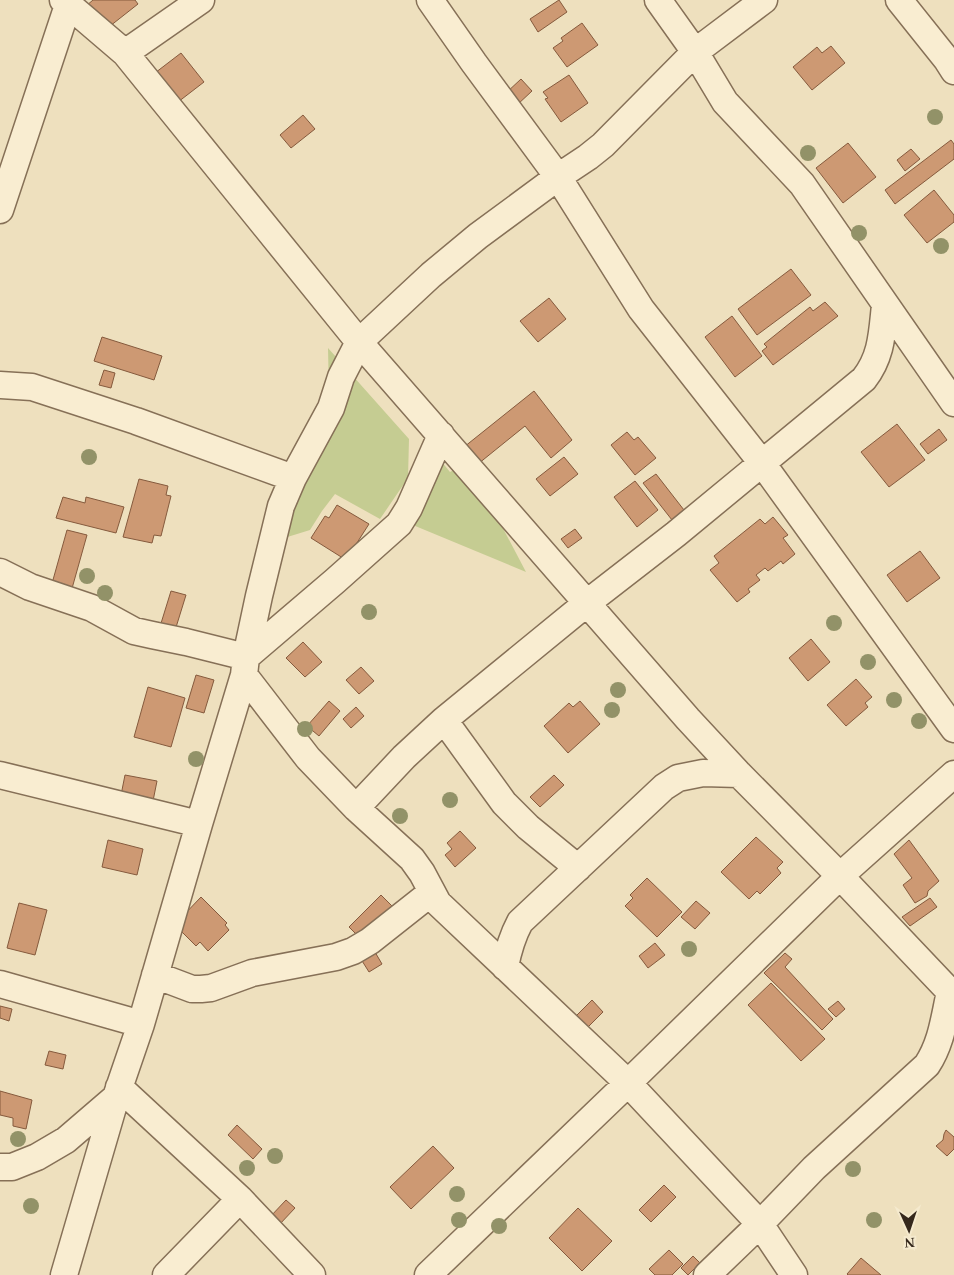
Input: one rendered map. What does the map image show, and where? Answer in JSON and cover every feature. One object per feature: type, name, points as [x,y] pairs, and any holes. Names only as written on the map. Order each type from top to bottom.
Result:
[{"type":"street","points":[[126,53],[201,0]]},
{"type":"street","points":[[430,0],[558,177],[641,309],[762,463],[954,729]]},
{"type":"street","points":[[658,0],[695,52],[726,102],[802,184],[954,403]]},
{"type":"street","points":[[64,1275],[117,1092],[141,1024],[245,666],[259,596],[281,506],[293,478],[331,408],[341,377],[359,342],[431,275],[478,236],[603,145],[695,52],[764,0]]},
{"type":"street","points":[[900,0],[954,71]]},
{"type":"street","points":[[0,210],[66,2],[126,53],[359,342],[688,719],[952,994],[940,1040],[927,1065],[814,1168],[707,1275]]},
{"type":"street","points":[[356,808],[404,757],[444,720],[676,534],[864,379],[872,369],[879,352],[885,305]]},
{"type":"street","points":[[0,384],[32,387],[293,478]]},
{"type":"street","points":[[245,666],[399,524],[409,508],[441,435]]},
{"type":"street","points":[[0,572],[30,587],[92,608],[134,631],[186,642],[245,666],[308,758],[356,808],[412,859],[438,903],[628,1083],[760,1224],[794,1275]]},
{"type":"street","points":[[444,720],[504,803],[528,827],[578,868]]},
{"type":"street","points":[[505,968],[508,948],[520,922],[664,787],[678,778],[702,773],[739,774]]},
{"type":"street","points":[[428,1275],[840,876],[954,774]]},
{"type":"street","points":[[0,775],[199,824]]},
{"type":"street","points":[[155,975],[192,988],[201,989],[211,988],[252,973],[336,957],[370,942],[432,892]]},
{"type":"street","points":[[0,984],[141,1024]]},
{"type":"street","points":[[0,1167],[12,1168],[37,1157],[66,1140],[117,1092]]},
{"type":"street","points":[[117,1092],[240,1200],[312,1275]]},
{"type":"street","points":[[166,1275],[240,1200]]},
{"type":"green space","points":[[328,348],[409,439],[408,478],[380,519],[335,494],[310,530],[268,543],[329,394]]},
{"type":"green space","points":[[441,461],[450,472],[457,468],[497,517],[526,572],[408,523]]},
{"type":"building","points":[[93,0],[135,0],[138,4],[105,30],[86,6]]},
{"type":"building","points":[[559,0],[567,12],[538,32],[530,19]]},
{"type":"building","points":[[582,23],[598,45],[567,67],[553,48],[563,41],[561,38]]},
{"type":"building","points":[[831,46],[845,63],[812,90],[793,67],[817,47],[822,53]]},
{"type":"building","points":[[181,53],[204,82],[178,102],[151,76]]},
{"type":"building","points":[[569,75],[588,103],[561,122],[545,99],[548,98],[543,92]]},
{"type":"building","points":[[521,79],[532,91],[517,105],[506,93]]},
{"type":"building","points":[[303,115],[315,129],[291,148],[280,135]]},
{"type":"building","points":[[951,140],[954,144],[954,159],[895,204],[885,190]]},
{"type":"building","points":[[848,143],[876,177],[843,203],[816,168]]},
{"type":"building","points":[[911,149],[920,159],[905,171],[897,160]]},
{"type":"building","points":[[934,190],[954,215],[954,222],[927,243],[904,215]]},
{"type":"building","points":[[791,269],[811,295],[757,335],[738,309]]},
{"type":"building","points":[[549,298],[566,319],[538,342],[520,321]]},
{"type":"building","points":[[825,302],[838,316],[773,365],[762,351],[767,347],[764,344],[810,307],[813,311]]},
{"type":"building","points":[[732,316],[762,356],[735,377],[705,337]]},
{"type":"building","points":[[102,337],[162,356],[154,380],[94,361]]},
{"type":"building","points":[[104,370],[115,373],[111,388],[99,385]]},
{"type":"building","points":[[534,391],[572,440],[551,458],[525,426],[473,468],[459,451]]},
{"type":"building","points":[[897,424],[925,460],[889,487],[861,452]]},
{"type":"building","points":[[939,429],[947,440],[928,454],[920,444]]},
{"type":"building","points":[[627,432],[634,440],[638,437],[656,458],[635,475],[611,445]]},
{"type":"building","points":[[564,457],[578,474],[550,496],[536,479]]},
{"type":"building","points":[[656,474],[684,510],[672,520],[643,483]]},
{"type":"building","points":[[139,479],[168,486],[166,495],[171,496],[161,536],[154,535],[152,543],[123,537]]},
{"type":"building","points":[[635,481],[658,510],[637,527],[614,497]]},
{"type":"building","points":[[63,497],[85,503],[86,497],[124,507],[116,533],[56,518]]},
{"type":"building","points":[[337,505],[369,524],[346,560],[311,538],[325,516],[329,518]]},
{"type":"building","points":[[773,517],[788,535],[783,538],[795,554],[783,564],[781,561],[768,571],[765,568],[756,575],[760,580],[748,589],[750,592],[737,602],[710,570],[719,563],[714,556],[760,519],[765,524]]},
{"type":"building","points":[[575,529],[582,538],[568,548],[561,539]]},
{"type":"building","points":[[67,530],[87,535],[71,592],[51,587]]},
{"type":"building","points":[[920,551],[940,578],[907,602],[887,575]]},
{"type":"building","points":[[171,591],[186,595],[173,637],[158,633]]},
{"type":"building","points":[[811,639],[830,662],[808,681],[789,658]]},
{"type":"building","points":[[303,642],[322,662],[305,677],[286,658]]},
{"type":"building","points":[[361,667],[374,681],[359,694],[346,680]]},
{"type":"building","points":[[196,675],[214,680],[204,713],[186,708]]},
{"type":"building","points":[[856,679],[872,697],[865,703],[868,707],[846,726],[827,705]]},
{"type":"building","points":[[148,687],[185,698],[171,747],[134,737]]},
{"type":"building","points":[[329,701],[340,711],[319,736],[307,726]]},
{"type":"building","points":[[580,701],[600,724],[568,753],[544,726],[569,703],[573,707]]},
{"type":"building","points":[[356,707],[364,716],[351,728],[343,719]]},
{"type":"building","points":[[125,775],[157,781],[153,801],[121,795]]},
{"type":"building","points":[[554,775],[564,785],[540,807],[530,797]]},
{"type":"building","points":[[460,831],[476,848],[455,867],[445,855],[452,849],[447,843]]},
{"type":"building","points":[[756,837],[783,862],[777,868],[781,873],[760,894],[757,891],[749,899],[721,872]]},
{"type":"building","points":[[108,840],[143,849],[137,875],[102,867]]},
{"type":"building","points":[[909,840],[939,881],[928,891],[927,896],[915,903],[903,885],[912,878],[894,854]]},
{"type":"building","points":[[647,878],[682,912],[657,937],[625,906],[633,898],[630,895]]},
{"type":"building","points":[[381,895],[397,911],[365,943],[349,927]]},
{"type":"building","points":[[201,897],[227,923],[225,925],[229,930],[208,951],[200,942],[196,946],[179,929],[185,923],[180,919]]},
{"type":"building","points":[[930,898],[937,907],[910,926],[902,917]]},
{"type":"building","points":[[696,901],[710,913],[695,929],[681,917]]},
{"type":"building","points":[[19,903],[47,910],[35,955],[7,948]]},
{"type":"building","points":[[655,943],[665,955],[648,968],[639,956]]},
{"type":"building","points":[[372,947],[382,964],[369,972],[359,956]]},
{"type":"building","points":[[785,953],[792,959],[785,967],[833,1019],[822,1030],[764,973]]},
{"type":"building","points":[[771,983],[825,1039],[801,1061],[748,1005]]},
{"type":"building","points":[[592,1000],[603,1012],[587,1028],[568,1024]]},
{"type":"building","points":[[838,1001],[845,1009],[836,1017],[828,1009]]},
{"type":"building","points":[[0,1006],[12,1009],[9,1021],[0,1018]]},
{"type":"building","points":[[49,1051],[66,1055],[63,1069],[45,1065]]},
{"type":"building","points":[[0,1091],[32,1100],[26,1129],[13,1126],[13,1118],[0,1115]]},
{"type":"building","points":[[237,1125],[262,1149],[253,1159],[228,1135]]},
{"type":"building","points":[[946,1130],[954,1137],[954,1149],[947,1156],[936,1146],[943,1140]]},
{"type":"building","points":[[433,1146],[454,1168],[411,1209],[390,1187]]},
{"type":"building","points":[[664,1185],[676,1197],[651,1222],[639,1210]]},
{"type":"building","points":[[286,1200],[295,1208],[279,1225],[270,1217]]},
{"type":"building","points":[[578,1208],[612,1241],[582,1271],[549,1238]]},
{"type":"building","points":[[669,1250],[683,1264],[672,1275],[655,1275],[649,1269]]},
{"type":"building","points":[[693,1256],[700,1263],[688,1275],[681,1268]]},
{"type":"building","points":[[861,1258],[881,1275],[848,1275]]}]
